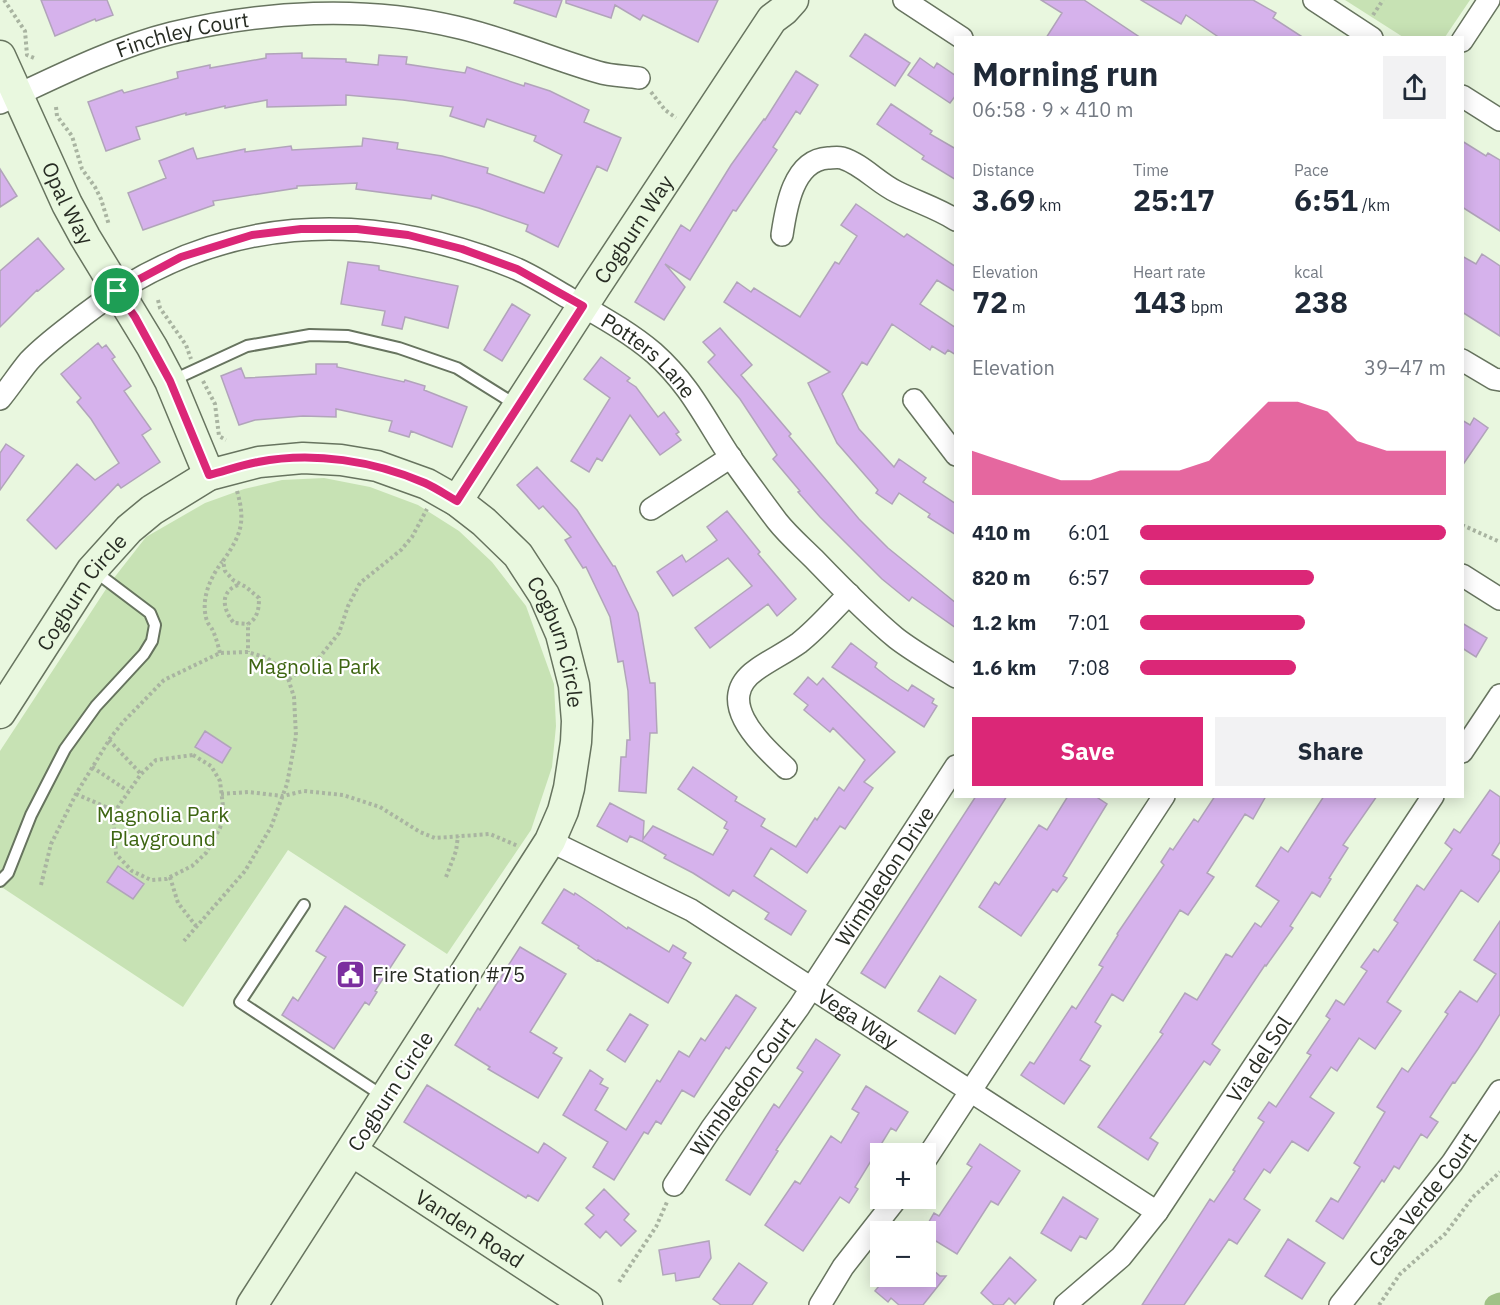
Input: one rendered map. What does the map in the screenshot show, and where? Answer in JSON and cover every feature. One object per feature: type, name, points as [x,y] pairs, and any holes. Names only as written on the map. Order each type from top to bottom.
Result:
[{"type":"street","points":[[904,0],[959,36]]},
{"type":"street","points":[[1314,0],[1369,36]]},
{"type":"street","points":[[1464,38],[1489,0]]},
{"type":"street","name":"Cogburn Way","points":[[443,504],[518,406],[779,6]]},
{"type":"street","name":"Finchley Court","points":[[9,99],[108,54],[172,33],[238,21],[297,14],[379,16],[454,26],[514,42],[600,73],[639,78]]},
{"type":"street","name":"Opal Way","points":[[0,56],[9,99],[170,381],[209,475]]},
{"type":"street","points":[[1464,97],[1500,120]]},
{"type":"street","points":[[782,235],[791,191],[808,165],[822,158],[840,157],[855,164],[896,192],[940,210],[954,219]]},
{"type":"street","name":"Potters Lane","points":[[0,399],[30,361],[58,336],[117,291],[181,257],[252,235],[301,229],[357,229],[408,235],[462,249],[517,269],[583,306],[634,338],[669,368],[703,410],[731,457],[780,524],[896,638],[954,676]]},
{"type":"street","points":[[1464,361],[1494,379],[1500,380]]},
{"type":"street","points":[[914,400],[954,452]]},
{"type":"street","points":[[651,509],[731,457]]},
{"type":"street","name":"Cogburn Circle","points":[[0,713],[92,570],[137,522],[152,510],[209,475],[259,462],[303,458],[341,460],[378,466],[427,484],[443,504],[484,522],[518,555],[544,595],[561,634],[574,685],[576,742],[563,811],[537,846],[386,1098],[252,1305]]},
{"type":"street","points":[[1464,576],[1500,599]]},
{"type":"street","points":[[786,768],[759,742],[741,716],[738,704],[741,687],[754,671],[778,658],[802,640],[849,594]]},
{"type":"street","points":[[1464,749],[1500,695]]},
{"type":"street","name":"Wimbledon Drive","points":[[812,988],[954,769]]},
{"type":"street","points":[[936,1143],[1163,798]]},
{"type":"street","name":"Via del Sol","points":[[1065,1305],[1121,1257],[1156,1212],[1432,798]]},
{"type":"street","name":"Vega Way","points":[[537,846],[690,910],[1156,1212]]},
{"type":"street","name":"Wimbledon Court","points":[[674,1185],[711,1129],[812,988]]},
{"type":"street","name":"Casa Verde Court","points":[[1340,1305],[1452,1163],[1500,1090]]},
{"type":"street","name":"Vanden Road","points":[[352,1151],[587,1305]]},
{"type":"street","points":[[820,1305],[843,1267],[888,1209]]},
{"type":"lane","points":[[170,381],[247,346],[310,335],[348,336],[399,348],[457,368],[518,406]]},
{"type":"lane","points":[[0,881],[8,873],[31,815],[65,749],[96,706],[144,654],[152,641],[154,626],[150,613],[92,570]]},
{"type":"lane","points":[[304,905],[240,1002],[386,1098]]},
{"type":"path","points":[[4,0],[25,31],[27,55],[34,58]]},
{"type":"path","points":[[1373,15],[1383,0]]},
{"type":"path","points":[[639,78],[665,110],[676,118]]},
{"type":"path","points":[[56,107],[57,116],[72,136],[82,169],[101,200],[112,231]]},
{"type":"path","points":[[220,653],[207,621],[207,592],[211,578],[239,537],[241,506],[236,488]]},
{"type":"path","points":[[289,679],[319,658],[339,633],[348,606],[360,583],[400,550],[443,504]]},
{"type":"path","points":[[1464,526],[1500,542]]},
{"type":"path","points":[[223,561],[225,571],[238,585]]},
{"type":"path","points":[[238,585],[246,587],[259,598],[260,609],[254,621],[248,624],[234,623],[225,608],[224,600],[232,587],[238,585]]},
{"type":"path","points":[[248,624],[248,652]]},
{"type":"path","points":[[41,885],[51,844],[76,794],[109,740],[124,721],[165,680],[220,653],[248,652],[267,658],[286,672],[294,697],[296,736],[287,784],[271,826],[245,871],[184,940]]},
{"type":"path","points":[[109,740],[141,774]]},
{"type":"path","points":[[193,755],[211,766],[220,781],[224,815],[220,828],[206,853],[192,866],[166,879],[150,880],[132,871],[116,854],[113,814],[141,774],[156,760],[193,755]]},
{"type":"path","points":[[92,767],[128,791]]},
{"type":"path","points":[[221,794],[248,792],[283,796],[304,791],[343,795],[380,807],[420,832],[435,838],[490,834],[516,844],[537,846]]},
{"type":"path","points":[[76,794],[115,811]]},
{"type":"path","points":[[446,877],[456,851],[458,836]]},
{"type":"path","points":[[171,877],[178,903],[196,926]]},
{"type":"path","points":[[1378,1305],[1400,1274],[1445,1234],[1473,1197],[1500,1172]]},
{"type":"path","points":[[620,1282],[656,1227],[674,1185]]},
{"type":"green space","points":[[1345,0],[1470,0],[1446,36],[1401,36]]},
{"type":"green space","name":"Magnolia Park","points":[[324,478],[370,487],[418,505],[459,531],[492,562],[526,606],[554,684],[556,726],[552,767],[531,830],[447,954],[288,850],[183,1007],[0,886],[0,751],[110,583],[146,537],[205,503],[244,489],[282,480]]},
{"type":"building","points":[[41,0],[107,0],[113,15],[96,21],[95,19],[55,36]]},
{"type":"building","points":[[515,0],[562,0],[556,17],[514,3]]},
{"type":"building","points":[[566,0],[718,0],[698,42],[643,15],[640,20],[615,5],[611,18],[566,3]]},
{"type":"building","points":[[1041,0],[1084,0],[1138,36],[1047,36],[1062,13]]},
{"type":"building","points":[[1141,0],[1253,0],[1276,13],[1273,18],[1301,36],[1217,36],[1186,15],[1181,24]]},
{"type":"building","points":[[865,34],[910,63],[895,86],[850,56]]},
{"type":"building","points":[[302,53],[302,58],[346,59],[346,62],[378,65],[379,55],[407,57],[406,64],[465,73],[467,67],[524,86],[525,83],[550,91],[589,110],[584,122],[621,138],[607,171],[597,166],[558,247],[526,231],[528,225],[479,208],[432,195],[431,199],[356,189],[357,183],[297,186],[297,188],[213,201],[214,205],[143,230],[128,193],[166,178],[159,161],[193,148],[197,159],[245,149],[245,152],[291,146],[292,150],[362,146],[363,138],[398,143],[397,149],[442,156],[488,168],[487,173],[544,193],[562,155],[534,141],[536,136],[487,119],[484,127],[450,116],[453,107],[346,95],[346,105],[267,107],[267,100],[186,115],[186,113],[136,127],[140,139],[106,151],[88,102],[122,90],[124,93],[178,78],[177,72],[266,58],[266,54]]},
{"type":"building","points":[[920,58],[934,68],[937,63],[954,75],[954,98],[950,103],[908,75]]},
{"type":"building","points":[[796,71],[818,85],[800,114],[796,111],[773,147],[777,150],[736,211],[733,210],[690,280],[665,264],[685,287],[664,320],[635,302],[681,225],[690,231],[731,165],[765,120]]},
{"type":"building","points":[[891,104],[932,131],[930,134],[954,148],[954,179],[922,159],[924,156],[877,124]]},
{"type":"building","points":[[1464,142],[1486,156],[1488,153],[1500,160],[1500,231],[1464,208]]},
{"type":"building","points":[[0,169],[17,196],[0,207]]},
{"type":"building","points":[[856,204],[904,237],[907,234],[954,266],[954,291],[937,280],[920,304],[954,327],[954,354],[948,350],[945,354],[932,346],[930,350],[892,324],[867,365],[862,362],[842,394],[859,429],[894,467],[899,459],[926,478],[923,482],[954,503],[954,534],[928,517],[930,514],[899,493],[892,504],[876,493],[878,490],[837,443],[808,383],[830,372],[724,302],[737,282],[751,292],[754,288],[800,317],[835,262],[839,264],[857,236],[841,225]]},
{"type":"building","points":[[38,238],[64,269],[37,290],[0,327],[0,271]]},
{"type":"building","points":[[1482,254],[1500,266],[1500,336],[1464,313],[1464,257],[1476,264]]},
{"type":"building","points":[[348,262],[379,266],[379,270],[458,286],[448,328],[405,317],[402,329],[382,325],[385,311],[341,304]]},
{"type":"building","points":[[512,304],[530,315],[502,361],[484,350]]},
{"type":"building","points":[[720,328],[752,365],[741,375],[859,519],[888,548],[954,601],[954,627],[912,597],[909,601],[882,579],[820,517],[773,459],[777,455],[740,399],[708,362],[715,355],[703,342]]},
{"type":"building","points":[[98,343],[102,348],[106,345],[115,357],[112,359],[131,386],[124,391],[151,429],[142,435],[160,462],[121,488],[118,484],[56,549],[27,520],[77,464],[95,480],[119,463],[91,419],[77,402],[81,398],[61,374]]},
{"type":"building","points":[[601,357],[630,378],[627,381],[636,387],[658,417],[664,412],[679,432],[676,434],[681,440],[660,455],[630,415],[602,461],[597,458],[589,472],[571,461],[610,398],[584,379]]},
{"type":"building","points":[[316,364],[337,364],[337,367],[404,382],[405,380],[425,386],[424,390],[467,407],[452,447],[411,431],[409,437],[389,431],[392,421],[336,409],[336,417],[303,416],[255,420],[239,425],[221,376],[241,368],[245,378],[316,374]]},
{"type":"building","points":[[1474,418],[1488,428],[1464,463],[1464,421],[1470,425]]},
{"type":"building","points":[[6,444],[24,456],[0,490],[0,453]]},
{"type":"building","points":[[537,467],[577,510],[615,566],[638,613],[650,683],[655,683],[657,733],[650,733],[646,793],[619,791],[621,757],[626,757],[627,740],[630,740],[628,691],[623,661],[618,662],[610,617],[586,567],[583,568],[565,540],[571,537],[543,506],[539,509],[517,485]]},
{"type":"building","points":[[727,511],[760,552],[758,554],[796,599],[777,616],[768,604],[710,648],[695,628],[752,586],[728,558],[673,596],[657,572],[682,555],[686,562],[717,540],[707,527]]},
{"type":"building","points":[[1464,624],[1487,638],[1476,657],[1464,649]]},
{"type":"building","points":[[851,643],[877,663],[875,667],[890,679],[908,691],[912,685],[934,699],[932,703],[937,706],[924,727],[832,667]]},
{"type":"building","points":[[808,677],[817,685],[823,678],[895,752],[864,782],[873,788],[845,829],[840,826],[807,873],[771,848],[754,876],[806,911],[791,935],[765,919],[769,913],[733,890],[729,896],[664,858],[666,855],[643,842],[630,836],[627,842],[597,826],[610,803],[644,821],[643,839],[653,826],[713,855],[728,830],[724,828],[727,822],[678,789],[693,767],[737,797],[735,801],[765,819],[761,826],[796,847],[839,787],[844,791],[865,760],[833,728],[830,732],[804,710],[808,705],[794,694]]},
{"type":"building","points":[[205,731],[231,748],[222,763],[195,747]]},
{"type":"building","points":[[1490,790],[1500,797],[1500,842],[1492,855],[1500,860],[1500,870],[1478,902],[1461,890],[1387,1002],[1401,1011],[1375,1049],[1359,1038],[1337,1071],[1331,1067],[1310,1097],[1334,1113],[1308,1151],[1292,1141],[1270,1173],[1264,1169],[1244,1199],[1260,1210],[1237,1244],[1229,1239],[1184,1305],[1142,1305],[1210,1199],[1214,1202],[1235,1171],[1233,1170],[1264,1122],[1258,1118],[1269,1102],[1276,1107],[1311,1055],[1307,1053],[1330,1019],[1326,1016],[1336,1000],[1344,1005],[1367,971],[1361,967],[1374,949],[1378,952],[1398,923],[1394,920],[1417,885],[1424,890],[1452,849],[1445,843],[1454,829],[1460,833]]},
{"type":"building","points":[[975,798],[1006,798],[885,988],[861,973]]},
{"type":"building","points":[[1067,798],[1098,798],[1107,804],[1063,876],[1067,878],[1057,892],[1053,889],[1021,936],[979,907],[995,882],[999,885],[1039,825],[1047,830]]},
{"type":"building","points":[[1214,798],[1265,798],[1253,819],[1245,814],[1207,873],[1214,877],[1188,915],[1180,910],[1123,1001],[1112,994],[1095,1022],[1101,1026],[1080,1060],[1090,1066],[1064,1104],[1021,1075],[1030,1062],[1034,1064],[1072,1006],[1076,1009],[1103,967],[1099,965],[1117,934],[1164,865],[1161,862],[1170,848],[1173,850],[1194,819],[1198,822]]},
{"type":"building","points":[[1323,798],[1376,798],[1343,845],[1348,848],[1320,897],[1312,892],[1290,926],[1293,928],[1212,1044],[1220,1050],[1210,1065],[1204,1061],[1150,1138],[1158,1143],[1148,1160],[1098,1127],[1163,1034],[1160,1032],[1185,993],[1197,1000],[1226,954],[1232,957],[1255,923],[1261,927],[1279,901],[1256,886],[1281,847],[1288,852]]},
{"type":"building","points":[[118,866],[144,884],[133,899],[107,882]]},
{"type":"building","points":[[564,889],[574,895],[575,893],[627,929],[628,927],[669,952],[673,945],[686,953],[683,958],[691,963],[668,1003],[597,961],[578,948],[579,946],[542,923]]},
{"type":"building","name":"Fire Station #75","points":[[345,906],[405,945],[375,991],[377,992],[369,1005],[365,1002],[334,1049],[282,1015],[293,997],[298,1001],[326,957],[316,951]]},
{"type":"building","points":[[1500,921],[1500,1014],[1430,1117],[1438,1122],[1427,1138],[1421,1134],[1399,1169],[1394,1166],[1384,1182],[1382,1180],[1343,1239],[1316,1221],[1331,1198],[1338,1202],[1360,1167],[1354,1163],[1385,1112],[1377,1107],[1402,1068],[1408,1072],[1448,1014],[1445,1012],[1460,991],[1477,1002],[1496,974],[1474,960]]},
{"type":"building","points":[[520,947],[566,974],[530,1032],[557,1048],[553,1053],[562,1058],[538,1098],[488,1069],[490,1067],[455,1045]]},
{"type":"building","points":[[940,976],[976,1000],[955,1034],[918,1011]]},
{"type":"building","points":[[736,995],[756,1008],[729,1049],[726,1047],[694,1097],[682,1090],[661,1124],[656,1121],[648,1134],[644,1132],[614,1180],[593,1167],[608,1142],[563,1115],[590,1070],[603,1079],[600,1084],[608,1088],[595,1110],[626,1130],[657,1080],[660,1082],[679,1051],[689,1057],[701,1038],[705,1041]]},
{"type":"building","points":[[630,1014],[648,1025],[625,1062],[607,1050]]},
{"type":"building","points":[[816,1039],[840,1055],[776,1150],[778,1151],[750,1195],[726,1180],[774,1104],[779,1108],[803,1072],[797,1068]]},
{"type":"building","points":[[427,1085],[538,1153],[544,1143],[566,1158],[538,1201],[528,1195],[526,1198],[404,1122]]},
{"type":"building","points":[[866,1086],[908,1112],[896,1131],[891,1128],[882,1143],[870,1143],[870,1162],[855,1187],[858,1189],[849,1203],[840,1197],[803,1251],[765,1225],[795,1181],[800,1184],[831,1136],[841,1143],[859,1113],[852,1109]]},
{"type":"building","points":[[980,1144],[1020,1171],[998,1205],[991,1201],[957,1254],[936,1241],[936,1221],[929,1221],[934,1213],[939,1216],[972,1167],[967,1164]]},
{"type":"building","points":[[604,1189],[629,1214],[624,1220],[636,1231],[621,1246],[606,1231],[600,1238],[585,1224],[594,1215],[586,1208]]},
{"type":"building","points":[[1063,1197],[1098,1219],[1086,1239],[1080,1236],[1071,1251],[1041,1233]]},
{"type":"building","points":[[1288,1239],[1325,1263],[1302,1299],[1265,1276]]},
{"type":"building","points":[[709,1241],[711,1258],[699,1277],[676,1281],[675,1273],[663,1275],[659,1250]]},
{"type":"building","points":[[1010,1257],[1036,1280],[1015,1304],[1009,1298],[1003,1305],[994,1305],[981,1293]]},
{"type":"building","points":[[739,1263],[767,1283],[752,1305],[721,1305],[713,1299]]},
{"type":"building","points":[[936,1273],[940,1276],[946,1276],[923,1305],[899,1305],[891,1298],[888,1302],[875,1291],[878,1287],[936,1287]]},
{"type":"waterway","points":[[1495,1305],[1500,1303]]},
{"type":"place","name":"Fire Station #75","points":[[351,974]]},
{"type":"route","points":[[301,229],[357,229],[408,235],[462,249],[517,269],[583,306],[457,501],[427,484],[401,474],[378,466],[341,460],[303,458],[259,462],[209,475],[170,381],[135,317],[117,291],[181,257],[252,235],[301,229]]},
{"type":"park label","name":"Magnolia Park Playground","points":[[163,826]]}]
